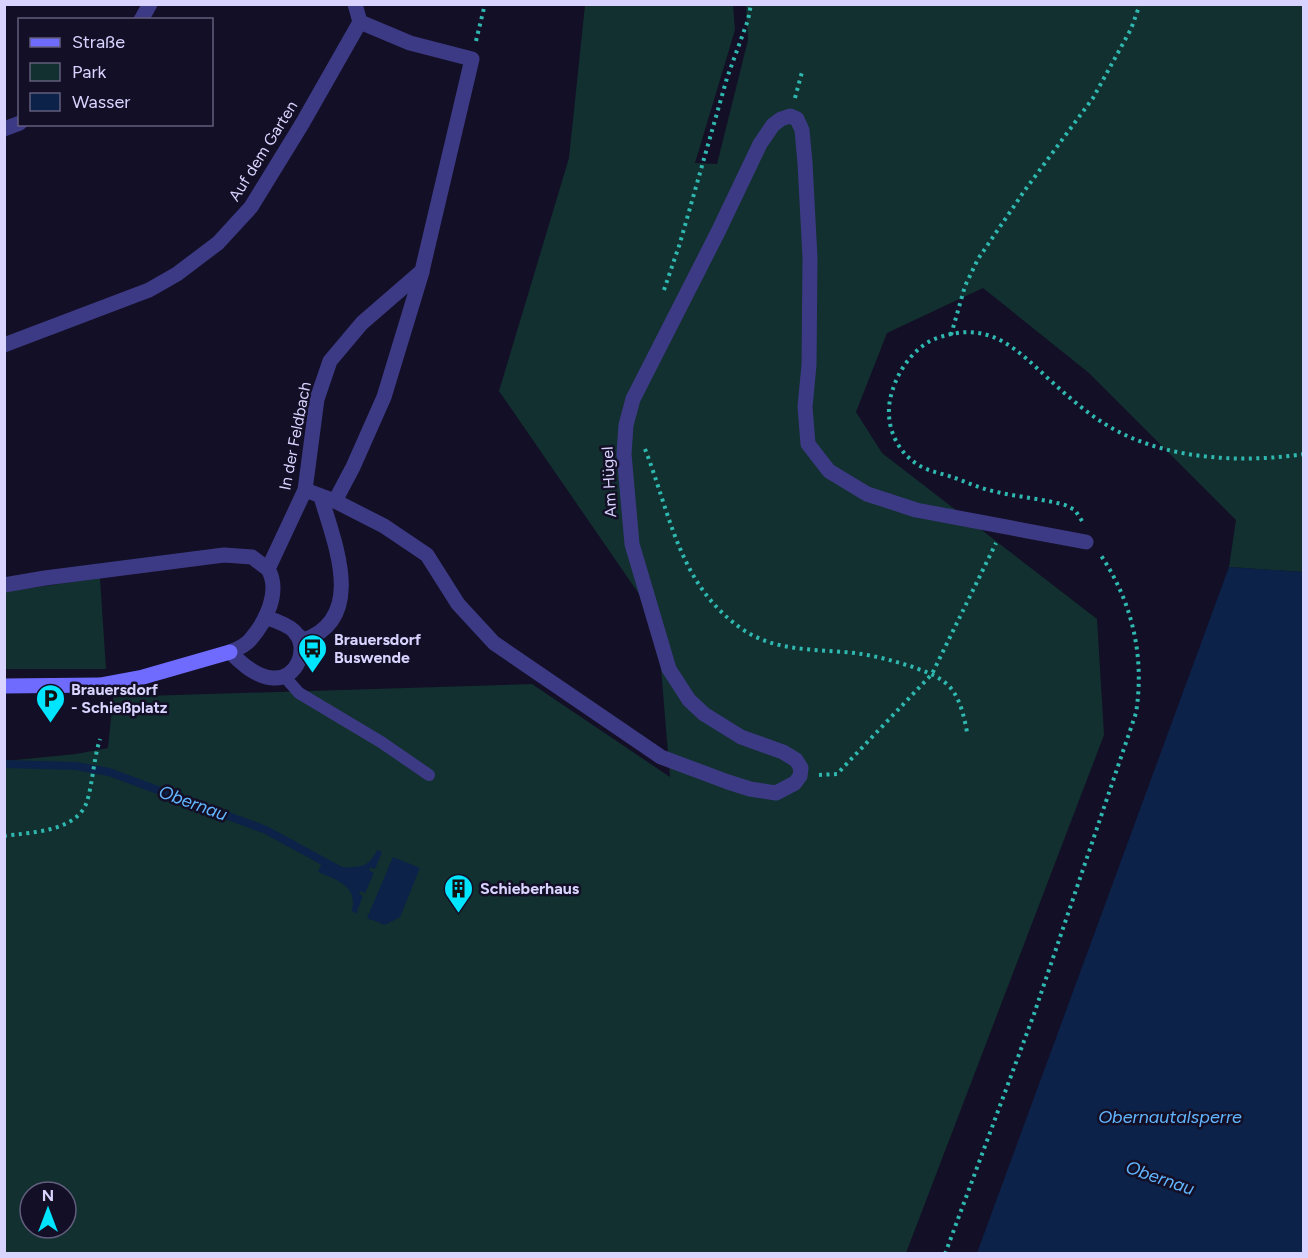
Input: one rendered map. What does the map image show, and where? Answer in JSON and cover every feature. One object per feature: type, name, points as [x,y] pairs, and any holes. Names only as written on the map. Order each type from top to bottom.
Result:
[{"type":"street","points":[[142,18],[150,4]]},
{"type":"street","points":[[265,617],[283,624],[304,640],[327,628],[335,618],[342,574],[328,499],[384,397],[422,271],[472,60],[410,43],[360,22],[355,4]]},
{"type":"street","name":"Auf dem Garten","points":[[4,345],[149,290],[177,274],[218,243],[251,207],[302,124],[360,22]]},
{"type":"street","points":[[790,117],[796,119],[802,130],[805,163],[810,258],[805,407],[808,444],[829,471],[867,494],[916,510],[1005,526],[1092,547]]},
{"type":"street","name":"Am Hügel","points":[[790,117],[781,118],[773,125],[760,144],[633,399],[626,425],[624,454],[632,544],[669,669],[689,700],[704,714],[741,737],[783,752],[796,760],[801,768],[800,776]]},
{"type":"street","name":"In der Feldbach","points":[[268,569],[305,490],[318,399],[330,361],[362,323],[422,271]]},
{"type":"street","points":[[305,490],[384,526],[427,555],[458,604],[495,643],[661,757],[750,789],[776,793],[795,783],[800,776]]},
{"type":"street","points":[[4,585],[224,555],[252,557],[268,569],[272,576],[273,596],[265,617],[251,639],[230,652],[143,677],[100,685],[4,686]]},
{"type":"street","points":[[230,652],[243,664],[263,675],[273,679],[284,676],[292,671],[301,655],[296,633]]},
{"type":"lane","points":[[284,676],[300,693],[381,742],[429,775]]},
{"type":"path","points":[[472,60],[484,4]]},
{"type":"path","points":[[663,299],[727,78],[748,20],[751,4]]},
{"type":"path","points":[[951,334],[965,286],[978,259],[1092,98],[1131,28],[1140,4]]},
{"type":"path","points":[[790,117],[802,72]]},
{"type":"path","points":[[945,1254],[1034,1014],[1136,713],[1140,691],[1138,646],[1120,589],[1112,573],[1092,547],[1084,523],[1074,510],[1053,502],[989,490],[922,467],[909,458],[898,445],[891,430],[889,416],[889,401],[898,374],[919,349],[935,339],[951,334],[986,334],[1017,349],[1078,405],[1102,423],[1122,434],[1171,451],[1212,456],[1282,457],[1304,454]]},
{"type":"path","points":[[642,442],[673,535],[687,567],[702,590],[741,628],[762,641],[787,648],[864,655],[932,674],[950,687],[957,698],[968,732]]},
{"type":"path","points":[[800,776],[837,774],[932,674],[1005,526]]},
{"type":"path","points":[[4,836],[64,825],[81,814],[88,801],[99,739]]},
{"type":"green space","points":[[585,5],[733,5],[735,30],[695,163],[717,164],[748,40],[746,5],[1303,5],[1303,572],[1229,567],[1236,520],[1089,373],[983,288],[887,333],[856,412],[882,453],[1097,619],[1104,735],[906,1253],[5,1254],[5,761],[76,754],[108,748],[113,697],[532,684],[670,777],[657,620],[499,391],[569,158]]},
{"type":"green space","points":[[100,578],[106,669],[5,669],[4,592]]},
{"type":"water","name":"Obernautalsperre","points":[[1229,567],[1303,572],[1303,1253],[977,1253]]},
{"type":"water","points":[[377,850],[382,852],[375,869],[370,867],[369,870],[374,873],[365,893],[360,891],[359,894],[363,896],[356,914],[352,911],[352,895],[349,890],[339,881],[318,872],[321,865],[346,867],[365,865]]},
{"type":"water","points":[[393,857],[420,868],[400,917],[385,925],[367,918]]},
{"type":"waterway","name":"Obernau","points":[[4,764],[76,766],[109,772],[266,830],[343,872]]},
{"type":"place","name":"Brauersdorf Buswende","points":[[313,674]]},
{"type":"place","name":"Brauersdorf - Schießplatz","points":[[50,724]]},
{"type":"place","name":"Schieberhaus","points":[[459,914]]}]
